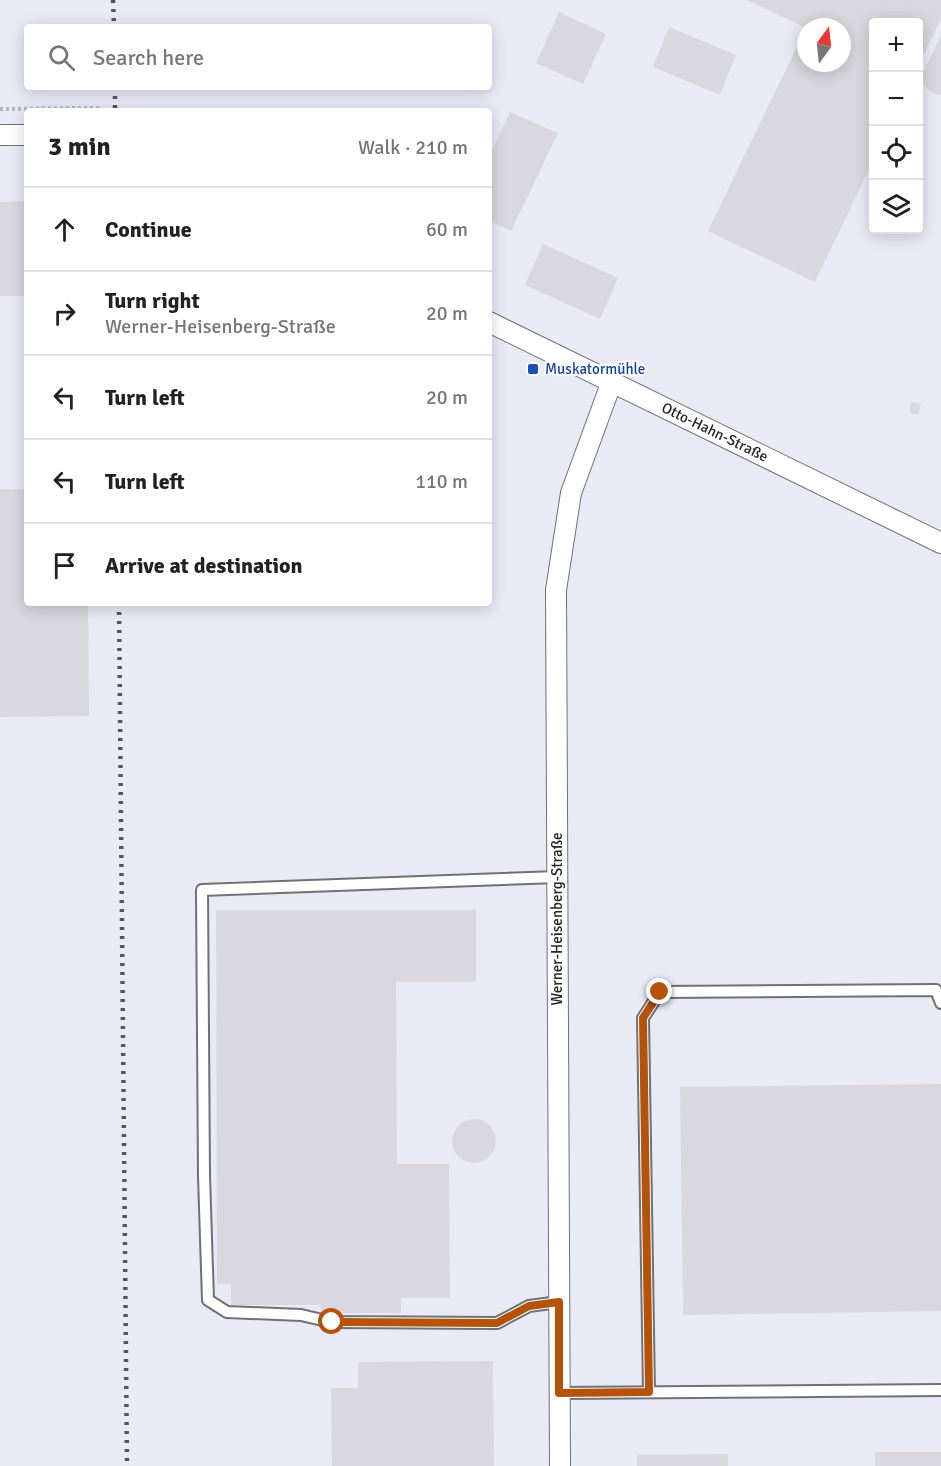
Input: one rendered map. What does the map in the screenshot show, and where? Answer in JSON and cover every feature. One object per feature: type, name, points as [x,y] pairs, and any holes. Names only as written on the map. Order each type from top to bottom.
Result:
[{"type":"street","points":[[0,135],[24,135]]},
{"type":"street","name":"Otto-Hahn-Straße","points":[[492,323],[941,543]]},
{"type":"street","name":"Werner-Heisenberg-Straße","points":[[560,1466],[556,590],[571,493],[612,381]]},
{"type":"lane","points":[[557,877],[202,890],[203,1129],[208,1300],[227,1311],[301,1315],[332,1322],[497,1323],[529,1306],[559,1302]]},
{"type":"lane","points":[[649,1392],[643,1018],[660,992],[936,990],[941,1003]]},
{"type":"lane","points":[[559,1393],[941,1390]]},
{"type":"path","points":[[0,109],[24,109]]},
{"type":"shaded area","points":[[0,0],[941,0],[941,1466],[0,1466]]},
{"type":"building","points":[[747,0],[941,0],[941,19],[923,56],[923,18],[869,18],[869,169],[815,282],[708,231],[797,47],[797,72],[851,72],[851,18],[797,18],[797,24]]},
{"type":"building","points":[[559,12],[606,34],[583,84],[536,63]]},
{"type":"building","points":[[669,27],[736,55],[720,95],[653,67]]},
{"type":"building","points":[[941,35],[941,96],[928,90],[923,83],[923,73]]},
{"type":"building","points":[[510,112],[558,133],[511,231],[492,222],[492,151]]},
{"type":"building","points":[[24,201],[24,296],[0,296],[0,202]]},
{"type":"building","points":[[543,244],[618,278],[600,319],[525,285]]},
{"type":"building","points":[[912,402],[921,404],[918,415],[909,412]]},
{"type":"building","points":[[0,489],[24,489],[24,606],[88,606],[89,716],[0,717]]},
{"type":"building","points":[[216,910],[476,910],[476,982],[396,982],[397,1164],[449,1164],[450,1298],[401,1298],[401,1313],[321,1313],[321,1305],[231,1305],[231,1284],[217,1284]]},
{"type":"building","points":[[941,1084],[941,1311],[683,1315],[680,1087]]},
{"type":"building","points":[[474,1119],[489,1126],[496,1141],[489,1156],[474,1163],[459,1156],[452,1141],[459,1126]]},
{"type":"building","points":[[493,1361],[494,1466],[332,1466],[331,1388],[358,1388],[358,1362]]},
{"type":"building","points":[[875,1452],[941,1452],[941,1466],[875,1466]]},
{"type":"building","points":[[728,1454],[728,1466],[637,1466],[637,1455]]},
{"type":"railway","points":[[113,0],[114,24]]},
{"type":"railway","points":[[115,90],[115,108]]},
{"type":"railway","points":[[119,606],[127,1466]]},
{"type":"place","name":"Muskatormühle","points":[[533,369]]},
{"type":"route","points":[[332,1322],[497,1323],[529,1306],[559,1302],[559,1393],[649,1392],[643,1018],[660,992]]}]
